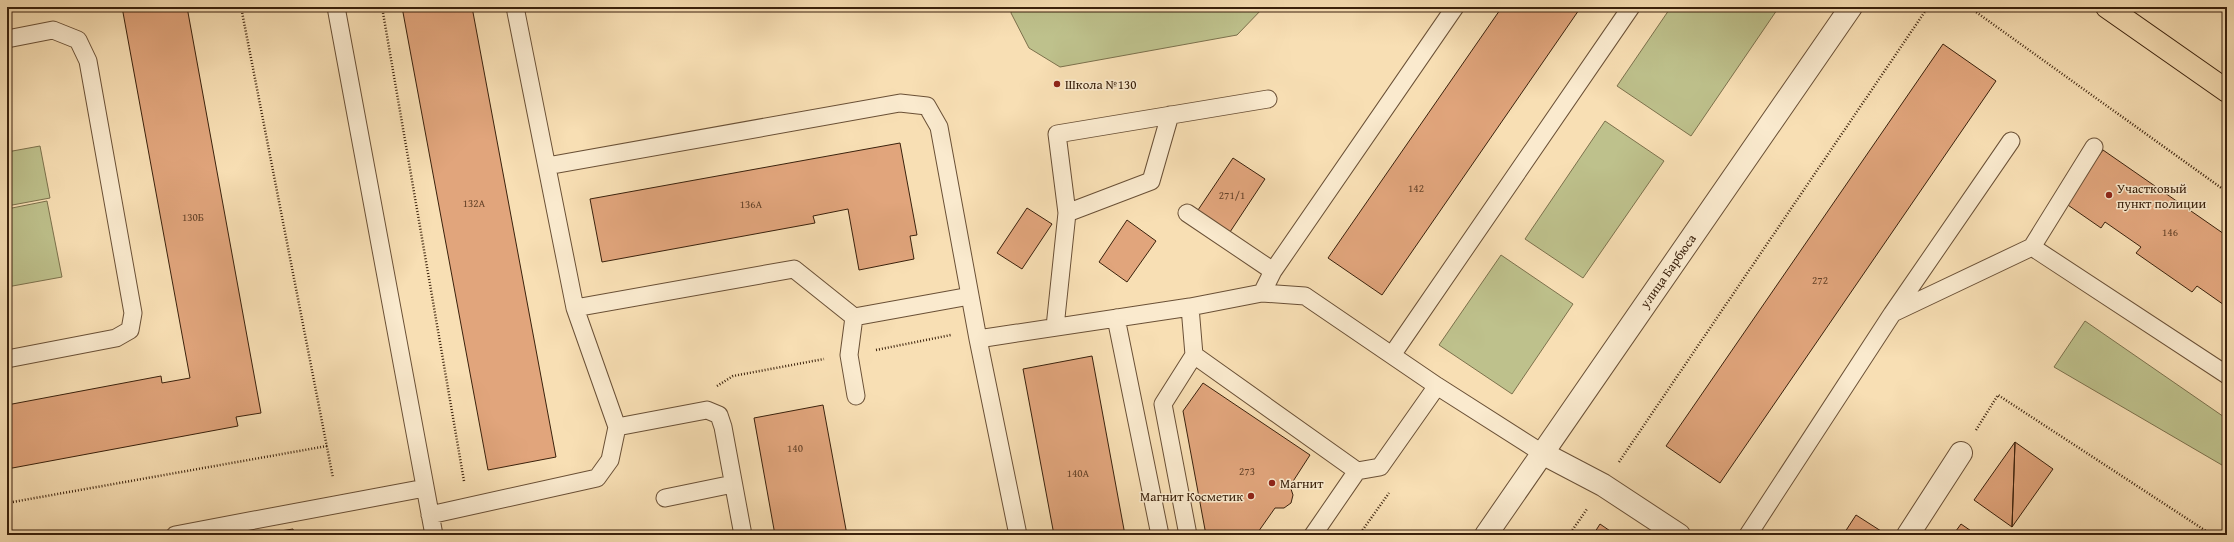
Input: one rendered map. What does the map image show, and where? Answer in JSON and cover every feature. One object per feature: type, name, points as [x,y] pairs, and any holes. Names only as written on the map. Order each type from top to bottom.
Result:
[{"type":"main road","points":[[2107,7],[2227,91]]},
{"type":"street","name":"улица Барбюса","points":[[1486,535],[1851,7]]},
{"type":"street","points":[[1542,453],[1603,485],[1678,535]]},
{"type":"street","points":[[1908,535],[1960,453]]},
{"type":"lane","points":[[336,7],[434,535]]},
{"type":"lane","points":[[430,515],[597,478],[610,460],[617,427],[575,308],[515,7]]},
{"type":"lane","points":[[1262,293],[1273,271],[1455,7]]},
{"type":"lane","points":[[1392,355],[1631,7]]},
{"type":"lane","points":[[7,39],[53,30],[78,40],[88,61],[133,312],[130,330],[116,338],[7,359]]},
{"type":"lane","points":[[1056,327],[1067,213],[1057,134],[1268,99]]},
{"type":"lane","points":[[547,166],[900,102],[927,106],[939,127],[977,335],[1018,535]]},
{"type":"lane","points":[[1067,213],[1152,181],[1170,115]]},
{"type":"lane","points":[[1748,535],[1892,314],[2011,141]]},
{"type":"lane","points":[[1892,314],[2032,247],[2094,147]]},
{"type":"lane","points":[[1187,213],[1273,271]]},
{"type":"lane","points":[[2032,247],[2227,375]]},
{"type":"lane","points":[[575,308],[794,269],[854,317],[970,296]]},
{"type":"lane","points":[[977,335],[1056,327],[1262,293],[1305,296],[1437,386],[1542,453]]},
{"type":"lane","points":[[1188,535],[1163,404],[1194,355],[1190,306]]},
{"type":"lane","points":[[854,317],[849,355],[856,396]]},
{"type":"lane","points":[[1116,318],[1160,535]]},
{"type":"lane","points":[[1194,355],[1357,471],[1380,467],[1437,386]]},
{"type":"lane","points":[[617,427],[707,410],[719,415],[723,427],[742,535]]},
{"type":"lane","points":[[1313,535],[1357,471]]},
{"type":"lane","points":[[665,498],[733,484]]},
{"type":"lane","points":[[175,535],[425,488]]},
{"type":"path","points":[[242,7],[338,505]]},
{"type":"path","points":[[382,7],[468,507]]},
{"type":"path","points":[[1569,535],[1928,7]]},
{"type":"path","points":[[1969,7],[2227,192]]},
{"type":"path","points":[[713,388],[733,376],[849,355],[977,335]]},
{"type":"path","points":[[1960,453],[1998,395],[2212,535]]},
{"type":"path","points":[[7,503],[327,446]]},
{"type":"green space","points":[[1012,7],[1264,7],[1237,35],[1060,67],[1029,48],[1011,13]]},
{"type":"green space","points":[[1671,7],[1779,7],[1691,136],[1617,86]]},
{"type":"green space","points":[[1605,121],[1664,161],[1583,278],[1525,239]]},
{"type":"green space","points":[[40,146],[50,198],[7,206],[7,152]]},
{"type":"green space","points":[[47,201],[62,277],[7,287],[7,209]]},
{"type":"green space","points":[[1501,255],[1573,304],[1512,394],[1439,345]]},
{"type":"green space","points":[[2085,321],[2227,419],[2227,468],[2054,367]]},
{"type":"building","points":[[122,7],[187,7],[261,413],[236,417],[238,426],[7,469],[7,405],[161,376],[162,383],[190,378]]},
{"type":"building","points":[[402,7],[472,7],[556,457],[488,470]]},
{"type":"building","points":[[1502,7],[1581,7],[1382,295],[1328,258]]},
{"type":"building","points":[[1943,44],[1996,81],[1720,483],[1666,446]]},
{"type":"building","points":[[900,143],[917,235],[910,236],[914,259],[859,270],[848,209],[813,216],[815,223],[602,262],[590,199]]},
{"type":"building","points":[[2103,150],[2227,236],[2227,307],[2197,286],[2192,292],[2136,253],[2141,247],[2105,222],[2101,228],[2065,203]]},
{"type":"building","points":[[1233,158],[1265,179],[1230,232],[1198,210]]},
{"type":"building","points":[[1027,208],[1052,224],[1022,269],[997,253]]},
{"type":"building","points":[[1127,220],[1156,241],[1127,282],[1099,262]]},
{"type":"building","points":[[1092,356],[1125,535],[1054,535],[1023,369]]},
{"type":"building","points":[[1203,383],[1310,455],[1290,486],[1293,495],[1291,503],[1284,508],[1275,508],[1256,535],[1206,535],[1183,411]]},
{"type":"building","points":[[823,405],[847,535],[775,535],[754,418]]},
{"type":"building","points":[[2015,442],[2012,527],[1974,500]]},
{"type":"building","points":[[2015,442],[2053,469],[2012,527]]},
{"type":"building","points":[[1856,515],[1881,531],[1878,535],[1843,535]]},
{"type":"building","points":[[1600,524],[1616,535],[1593,535]]},
{"type":"building","points":[[1961,524],[1977,535],[1953,535]]},
{"type":"building","points":[[293,529],[294,535],[261,534]]},
{"type":"place","name":"Школа №130","points":[[1057,84]]},
{"type":"place","name":"Участковый пункт полиции","points":[[2109,195]]},
{"type":"place","name":"Магнит","points":[[1272,483]]},
{"type":"place","name":"Магнит Косметик","points":[[1251,496]]}]
